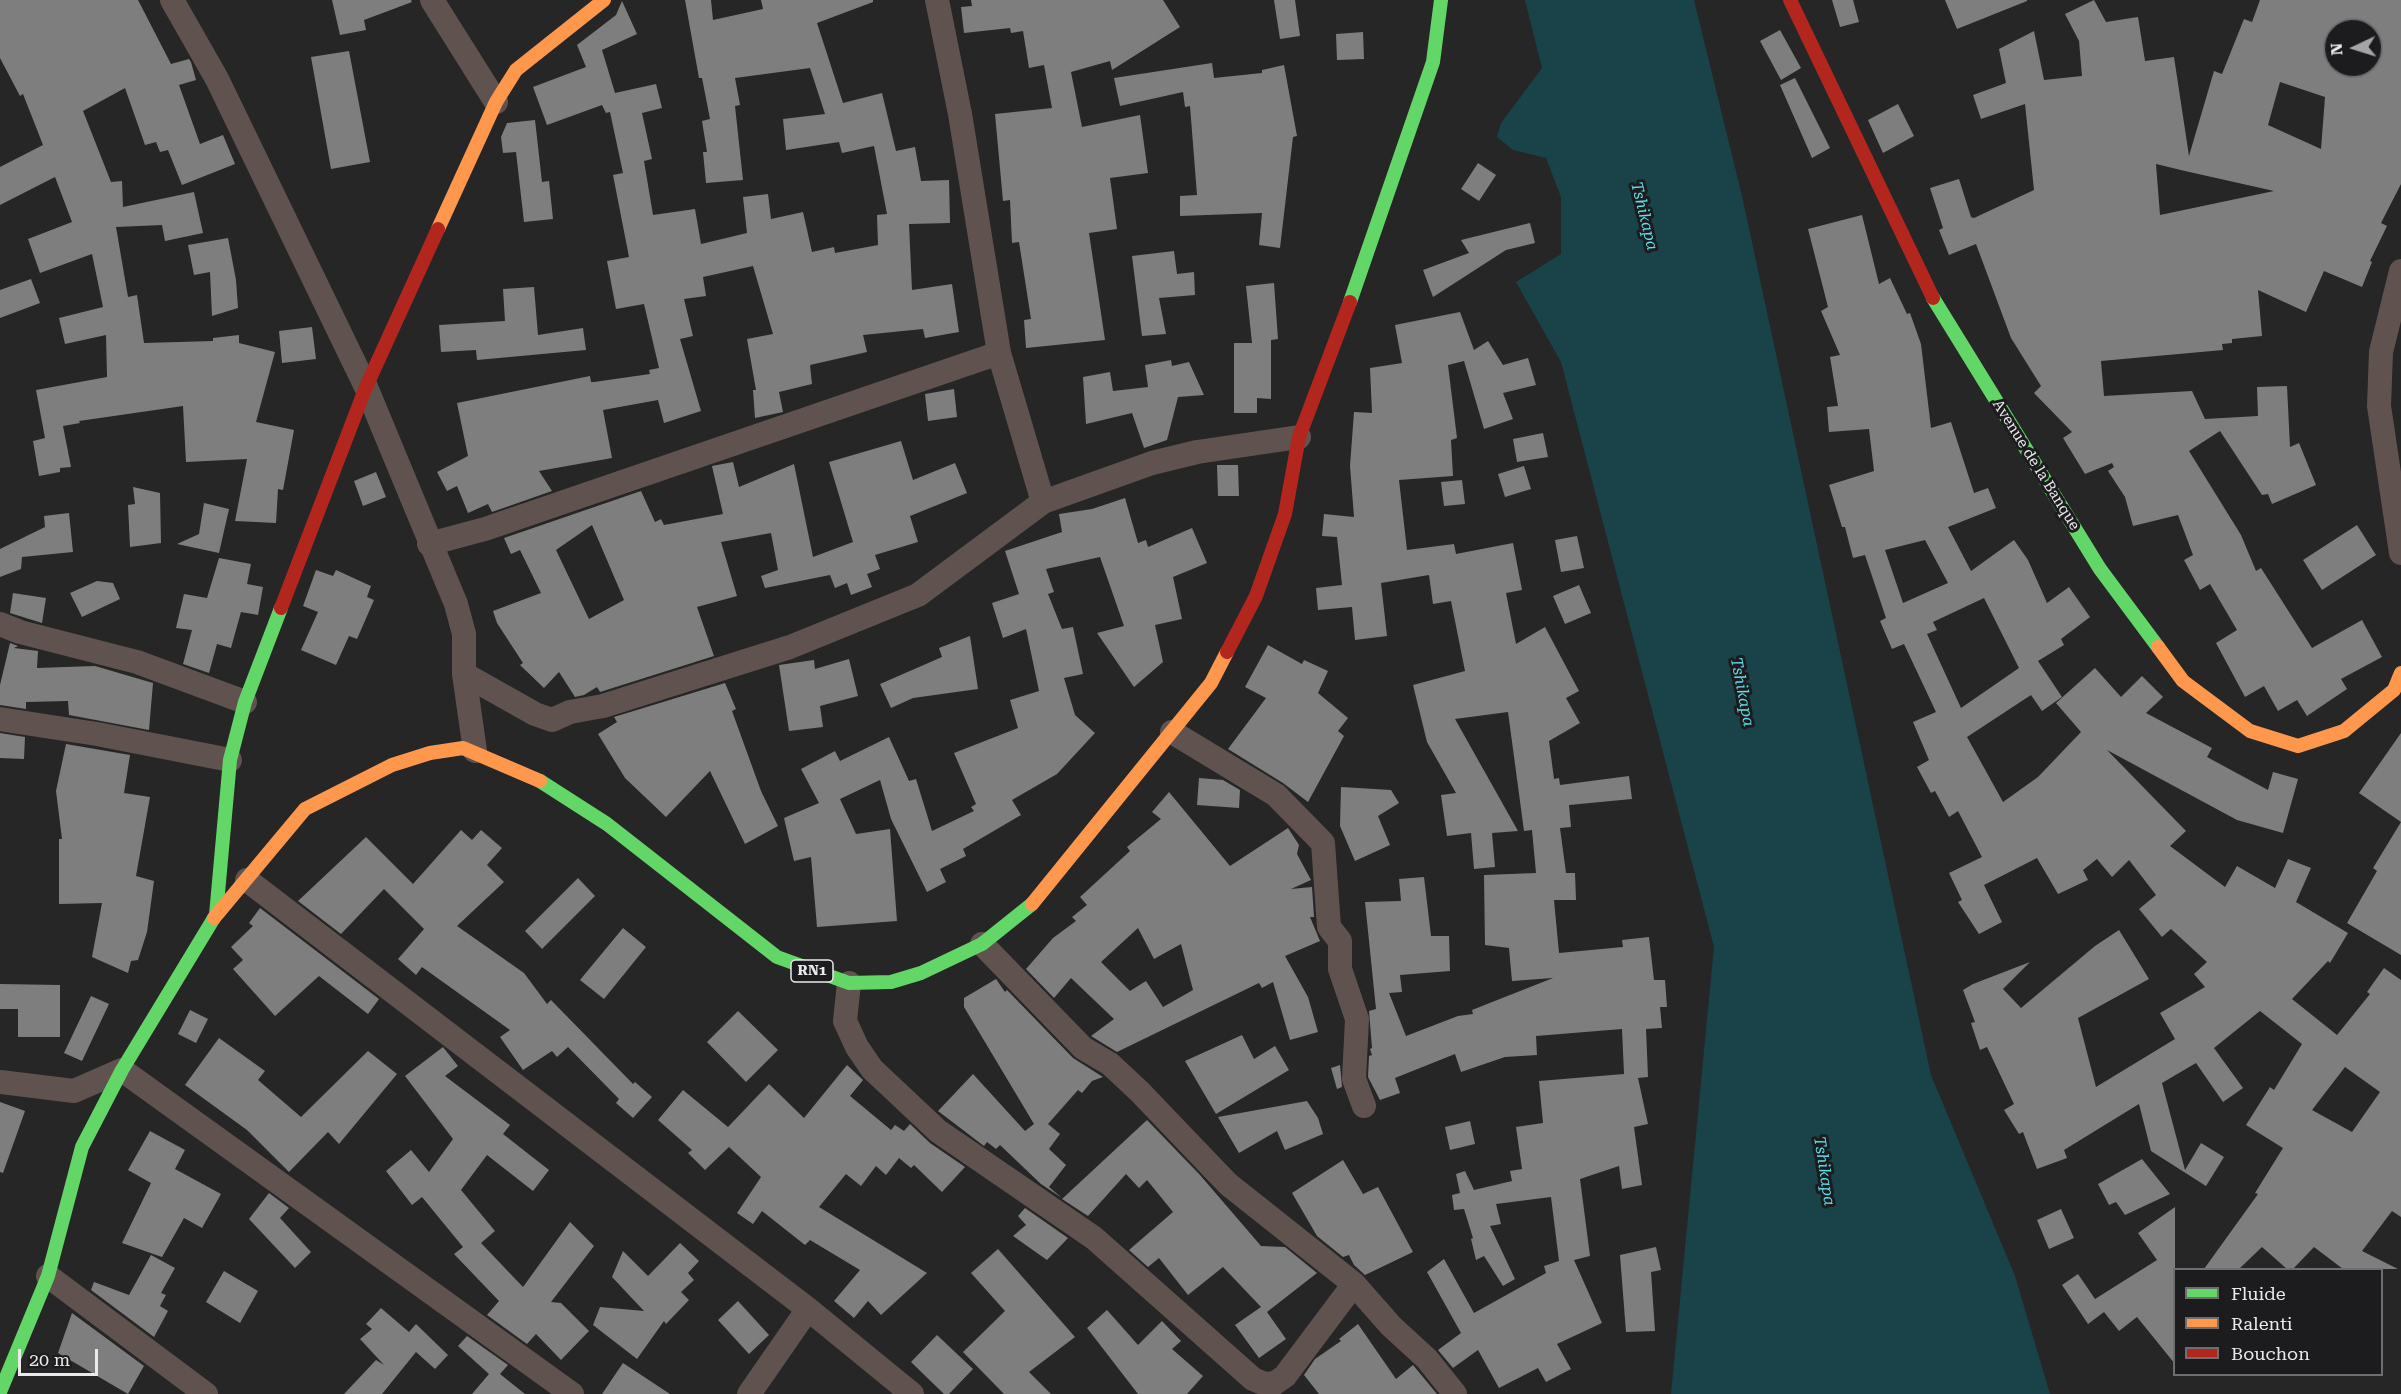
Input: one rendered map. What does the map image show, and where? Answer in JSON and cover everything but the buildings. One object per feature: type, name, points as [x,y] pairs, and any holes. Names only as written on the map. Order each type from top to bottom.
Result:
[{"type":"main road","points":[[216,915],[230,760],[245,702],[366,387],[496,102],[516,70],[603,0]]},
{"type":"main road","name":"RN1","points":[[0,1392],[48,1276],[82,1147],[122,1070],[216,915],[305,809],[392,765],[430,753],[463,748],[476,751],[535,778],[607,824],[777,957],[849,982],[891,982],[921,973],[982,944],[1031,905],[1211,683],[1256,596],[1285,514],[1299,437],[1342,326],[1433,62],[1441,0]]},
{"type":"main road","name":"Avenue de la Banque","points":[[1790,0],[1924,284],[2100,569],[2183,681],[2250,731],[2298,746],[2344,731],[2394,703],[2401,673]]},
{"type":"street","points":[[172,0],[217,79],[366,387],[429,544],[456,604],[462,625],[464,674],[476,751]]},
{"type":"street","points":[[432,0],[496,102]]},
{"type":"street","points":[[937,0],[960,114],[999,353],[1043,502]]},
{"type":"street","points":[[2401,271],[2381,352],[2379,406],[2401,553]]},
{"type":"street","points":[[429,544],[484,529],[999,353]]},
{"type":"street","points":[[464,674],[535,714],[552,720],[570,712],[603,706],[790,647],[918,595],[1043,502],[1152,463],[1197,452],[1299,437]]},
{"type":"street","points":[[0,624],[20,632],[137,662],[245,702]]},
{"type":"street","points":[[0,719],[97,734],[230,760]]},
{"type":"street","points":[[1172,732],[1276,795],[1323,843],[1329,927],[1340,941],[1340,969],[1357,1019],[1354,1079],[1364,1106]]},
{"type":"street","points":[[247,880],[808,1310],[912,1394]]},
{"type":"street","points":[[982,944],[1083,1048],[1110,1064],[1139,1091],[1227,1184],[1354,1284],[1392,1326],[1427,1359],[1455,1394]]},
{"type":"street","points":[[849,982],[845,1021],[857,1047],[872,1069],[938,1131],[1094,1238],[1254,1379],[1265,1384],[1275,1383],[1284,1376],[1354,1284]]},
{"type":"street","points":[[0,1082],[74,1091],[122,1070],[572,1394]]},
{"type":"street","points":[[48,1276],[206,1394]]},
{"type":"street","points":[[749,1394],[808,1310]]},
{"type":"water","name":"Tshikapa","points":[[1525,0],[1694,0],[1742,196],[1931,1075],[2015,1276],[2050,1394],[1671,1394],[1714,947],[1561,362],[1516,282],[1561,254],[1561,197],[1546,158],[1513,150],[1497,137],[1501,123],[1542,68]]},
{"type":"traffic: fast","points":[[1350,302],[1433,62],[1441,0]]},
{"type":"traffic: fast","points":[[1933,298],[2100,569],[2158,647]]},
{"type":"traffic: fast","points":[[216,915],[230,760],[245,702],[281,608]]},
{"type":"traffic: fast","points":[[540,781],[607,824],[777,957],[849,983],[891,982],[921,973],[982,944],[1032,904]]},
{"type":"traffic: fast","points":[[0,1392],[48,1276],[82,1147],[122,1070],[214,918]]},
{"type":"traffic: slow","points":[[438,229],[496,102],[516,70],[604,0]]},
{"type":"traffic: slow","points":[[2158,647],[2183,681],[2250,731],[2298,746],[2344,731],[2394,690],[2401,673]]},
{"type":"traffic: slow","points":[[1032,904],[1211,683],[1227,652]]},
{"type":"traffic: slow","points":[[214,918],[305,809],[392,765],[430,753],[463,748],[540,781]]},
{"type":"traffic: jam","points":[[1790,0],[1933,298]]},
{"type":"traffic: jam","points":[[281,608],[366,387],[438,229]]},
{"type":"traffic: jam","points":[[1227,652],[1256,596],[1285,514],[1299,437],[1350,302]]}]
